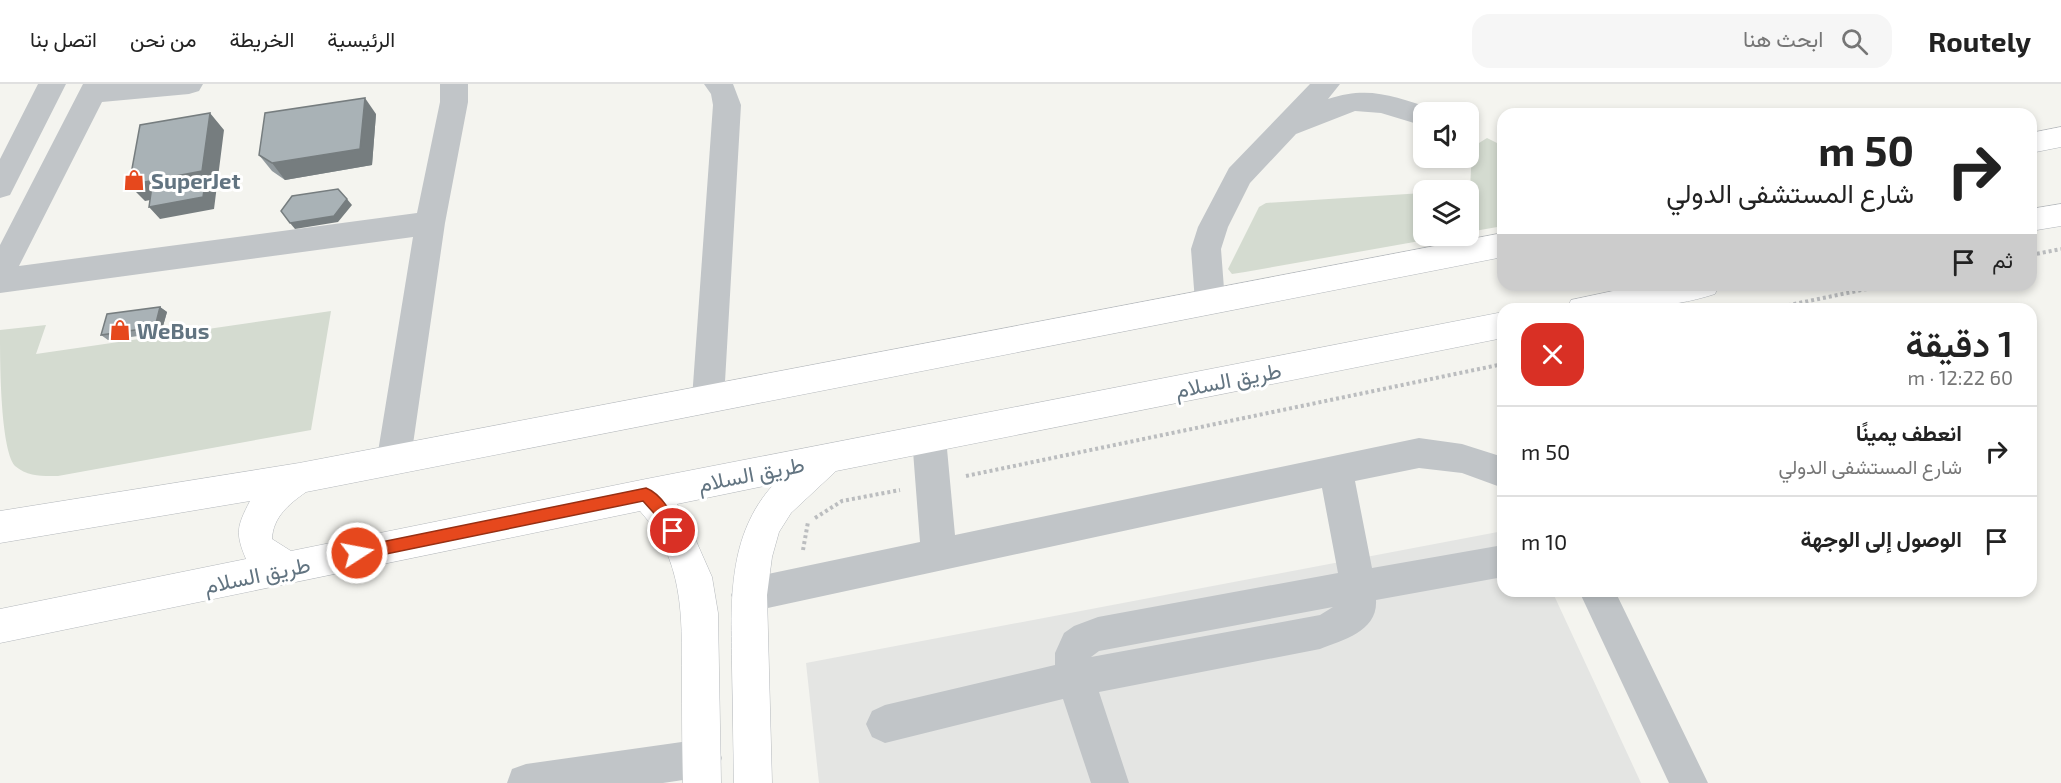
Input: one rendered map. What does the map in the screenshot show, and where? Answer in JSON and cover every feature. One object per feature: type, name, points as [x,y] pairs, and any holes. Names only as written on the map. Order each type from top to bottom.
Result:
[{"type":"main road","points":[[2037,142],[2061,137]]},
{"type":"main road","points":[[2037,219],[2061,214]]},
{"type":"main road","points":[[0,527],[299,478],[1497,246]]},
{"type":"main road","points":[[1612,303],[1674,291]]},
{"type":"main road","name":"طريق السلام","points":[[0,626],[646,494],[1497,326]]},
{"type":"main road","points":[[753,783],[749,595],[752,564],[760,534],[778,504],[802,478],[826,458]]},
{"type":"main road","points":[[291,567],[273,563],[260,553],[255,538],[257,521],[265,504],[280,489],[299,478]]},
{"type":"main road","points":[[646,494],[666,516],[694,577],[700,613],[703,770]]},
{"type":"street","points":[[0,187],[52,84]]},
{"type":"street","points":[[0,274],[95,89],[189,84]]},
{"type":"street","points":[[394,458],[430,223],[454,102],[454,84]]},
{"type":"street","points":[[708,399],[727,105],[724,91],[718,84]]},
{"type":"street","points":[[1210,302],[1206,249],[1213,227],[1239,176],[1326,84]]},
{"type":"street","points":[[1284,129],[1341,105],[1357,101],[1376,103],[1413,113]]},
{"type":"street","points":[[0,281],[430,223]]},
{"type":"street","points":[[929,438],[939,555]]},
{"type":"street","points":[[749,595],[1419,453],[1450,454],[1480,462],[1497,470]]},
{"type":"street","points":[[885,724],[1076,678],[1320,632],[1340,624],[1359,610],[1358,588],[1336,470]]},
{"type":"street","points":[[1358,588],[1497,562]]},
{"type":"street","points":[[1600,597],[1689,783]]},
{"type":"street","points":[[1076,678],[1110,783]]},
{"type":"street","points":[[526,783],[703,770]]},
{"type":"path","points":[[2037,254],[2061,249]]},
{"type":"path","points":[[1799,303],[1857,291]]},
{"type":"path","points":[[798,585],[808,522],[842,501],[1497,365]]},
{"type":"shaded area","points":[[1487,138],[1497,143],[1497,227],[1479,230],[1479,180],[1470,180],[1471,168],[1479,168],[1479,143]]},
{"type":"shaded area","points":[[1413,194],[1413,242],[1232,274],[1228,269],[1259,207],[1266,203]]},
{"type":"shaded area","points":[[331,311],[311,430],[58,476],[25,472],[15,466],[10,456],[2,402],[0,330],[46,325],[36,354]]},
{"type":"shaded area","points":[[1497,532],[1497,597],[1555,597],[1641,783],[819,783],[806,663]]},
{"type":"building","points":[[365,98],[360,149],[272,163],[259,155],[265,113]]},
{"type":"building","points":[[210,113],[202,171],[129,185],[140,125]]},
{"type":"building","points":[[206,176],[203,197],[149,207],[152,186]]},
{"type":"building","points":[[338,189],[347,199],[334,216],[290,223],[281,211],[292,196]]},
{"type":"building","points":[[160,307],[155,327],[101,335],[107,314]]},
{"type":"place","name":"SuperJet","points":[[134,180]]},
{"type":"place","name":"WeBus","points":[[120,330]]},
{"type":"route","points":[[357,553],[646,494],[666,516],[673,531]]}]
